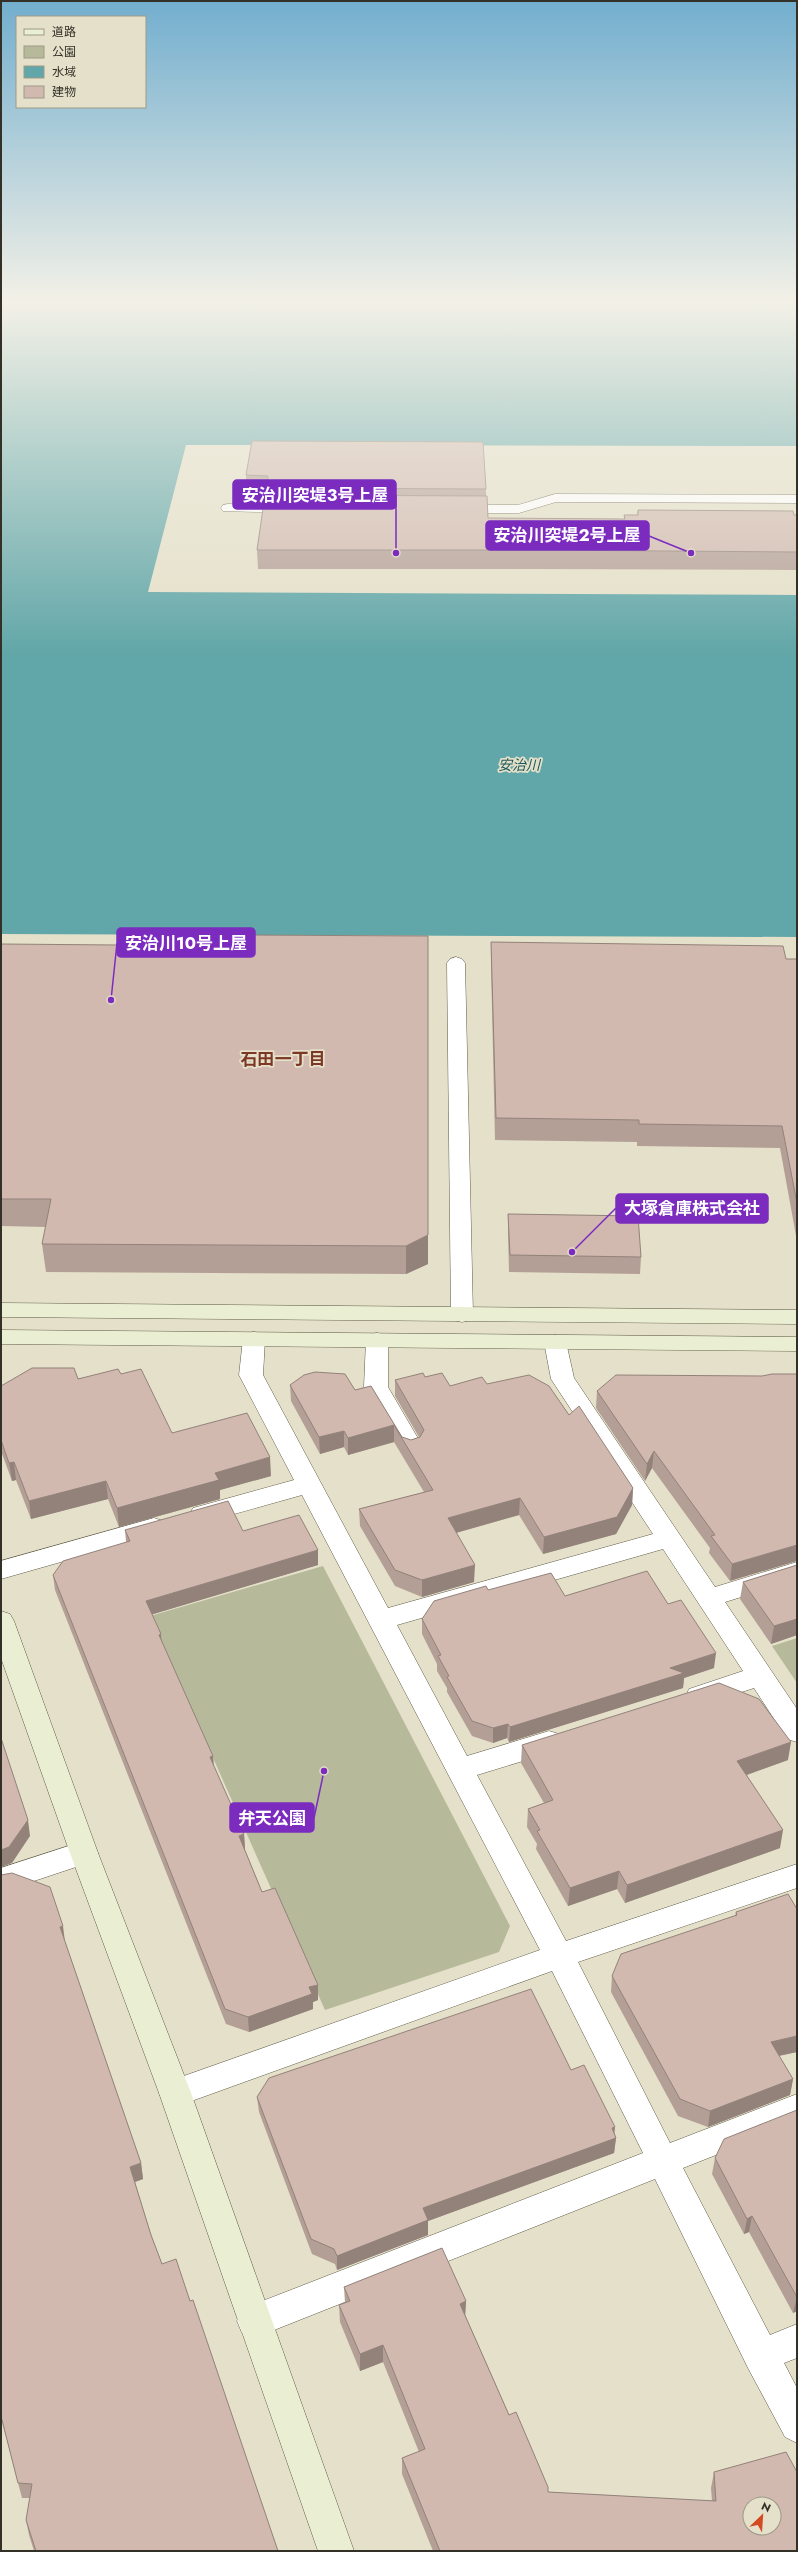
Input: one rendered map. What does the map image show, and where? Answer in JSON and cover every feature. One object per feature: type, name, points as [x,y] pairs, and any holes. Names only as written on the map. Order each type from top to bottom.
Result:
[{"type":"street","points":[[448,509],[519,509],[555,498],[797,499]]},
{"type":"street","points":[[228,508],[306,509]]},
{"type":"street","points":[[456,963],[462,1315]]},
{"type":"street","points":[[1,1310],[797,1318]]},
{"type":"street","points":[[1,1337],[797,1344]]},
{"type":"street","points":[[254,1339],[251,1375],[459,1770],[559,1956],[663,2159],[760,2356],[797,2426]]},
{"type":"street","points":[[377,1340],[376,1387],[411,1447]]},
{"type":"street","points":[[555,1342],[563,1379],[797,1731]]},
{"type":"street","points":[[1,1570],[309,1484]]},
{"type":"street","points":[[380,1620],[669,1538]]},
{"type":"street","points":[[708,1598],[797,1571]]},
{"type":"street","points":[[1,1621],[84,1853],[175,2093],[336,2551]]},
{"type":"street","points":[[678,1702],[761,1676]]},
{"type":"street","points":[[459,1770],[574,1735]]},
{"type":"street","points":[[1,1880],[84,1853]]},
{"type":"street","points":[[175,2093],[559,1956],[797,1876]]},
{"type":"street","points":[[254,2321],[663,2159],[797,2108]]},
{"type":"street","points":[[760,2356],[797,2341]]},
{"type":"green space","points":[[323,1566],[510,1926],[499,1952],[325,2010],[150,1616]]},
{"type":"green space","points":[[797,1638],[797,1683],[772,1646]]},
{"type":"water","name":"安治川","points":[[1,418],[797,418],[797,446],[186,445],[148,592],[797,595],[797,937],[1,934]]},
{"type":"building","points":[[252,441],[483,442],[486,489],[267,488],[268,476],[246,475]]},
{"type":"building","points":[[265,495],[487,496],[488,518],[625,519],[624,515],[638,515],[638,510],[793,511],[794,515],[797,515],[797,552],[257,550]]},
{"type":"building","points":[[235,935],[428,936],[428,1235],[406,1246],[42,1244],[51,1199],[1,1199],[1,944],[234,946]]},
{"type":"building","points":[[491,942],[783,946],[786,959],[797,959],[797,1203],[782,1126],[639,1124],[639,1120],[496,1118]]},
{"type":"building","points":[[508,1214],[638,1216],[641,1257],[510,1255]]},
{"type":"building","points":[[32,1368],[74,1368],[78,1379],[118,1369],[121,1374],[141,1369],[172,1433],[247,1413],[270,1457],[215,1473],[219,1480],[117,1508],[106,1481],[29,1501],[14,1462],[9,1463],[1,1440],[1,1386]]},
{"type":"building","points":[[315,1372],[345,1374],[355,1390],[371,1386],[402,1437],[411,1440],[420,1437],[424,1430],[395,1380],[423,1373],[425,1377],[442,1373],[450,1386],[482,1377],[487,1384],[529,1375],[549,1386],[569,1415],[579,1406],[633,1488],[617,1517],[544,1537],[520,1498],[448,1518],[475,1565],[422,1580],[395,1570],[359,1509],[433,1490],[394,1425],[348,1438],[344,1431],[319,1437],[290,1385],[304,1375]]},
{"type":"building","points":[[772,1374],[797,1374],[797,1545],[732,1564],[711,1536],[715,1535],[654,1451],[647,1464],[597,1391],[616,1375],[762,1376]]},
{"type":"building","points":[[228,1501],[243,1531],[299,1515],[318,1550],[146,1601],[161,1634],[159,1635],[213,1756],[210,1757],[244,1834],[239,1836],[262,1892],[275,1888],[318,1985],[309,1987],[312,1994],[248,2017],[225,2009],[53,1575],[63,1561],[130,1541],[125,1530]]},
{"type":"building","points":[[797,1565],[797,1619],[774,1626],[743,1582]]},
{"type":"building","points":[[647,1571],[668,1604],[681,1600],[716,1653],[670,1668],[684,1673],[510,1727],[508,1724],[493,1728],[472,1721],[447,1677],[449,1676],[438,1656],[441,1655],[422,1619],[434,1601],[486,1586],[488,1590],[551,1573],[565,1596]]},
{"type":"building","points":[[719,1683],[759,1699],[791,1742],[737,1761],[783,1830],[627,1885],[619,1871],[570,1888],[537,1831],[540,1830],[528,1809],[553,1800],[522,1745]]},
{"type":"building","points":[[1,1738],[28,1820],[9,1847],[1,1850]]},
{"type":"building","points":[[12,1873],[50,1887],[63,1926],[60,1927],[141,2163],[130,2167],[151,2235],[162,2264],[176,2259],[190,2301],[193,2300],[278,2551],[36,2551],[26,2520],[32,2484],[18,2483],[1,2416],[1,1875]]},
{"type":"building","points":[[788,1894],[797,1909],[797,2036],[771,2042],[793,2079],[710,2111],[680,2099],[612,1976],[621,1954],[737,1915],[736,1912]]},
{"type":"building","points":[[531,1989],[571,2070],[584,2065],[615,2127],[612,2128],[616,2138],[423,2208],[428,2220],[337,2256],[334,2249],[311,2239],[257,2097],[269,2078]]},
{"type":"building","points":[[797,2110],[797,2297],[752,2216],[747,2219],[715,2158],[724,2139]]},
{"type":"building","points":[[442,2248],[466,2301],[460,2304],[509,2415],[516,2412],[548,2487],[548,2492],[716,2501],[714,2472],[786,2452],[797,2472],[797,2551],[440,2551],[402,2458],[425,2449],[383,2345],[360,2354],[339,2305],[350,2301],[344,2287]]},
{"type":"place","name":"安治川突堤3号上屋","points":[[396,553]]},
{"type":"place","name":"安治川突堤2号上屋","points":[[691,553]]},
{"type":"place","name":"安治川10号上屋","points":[[111,1000]]},
{"type":"place","name":"大塚倉庫株式会社","points":[[572,1252]]},
{"type":"place","name":"弁天公園","points":[[324,1771]]},
{"type":"district","name":"石田一丁目","points":[[283,1059]]}]
